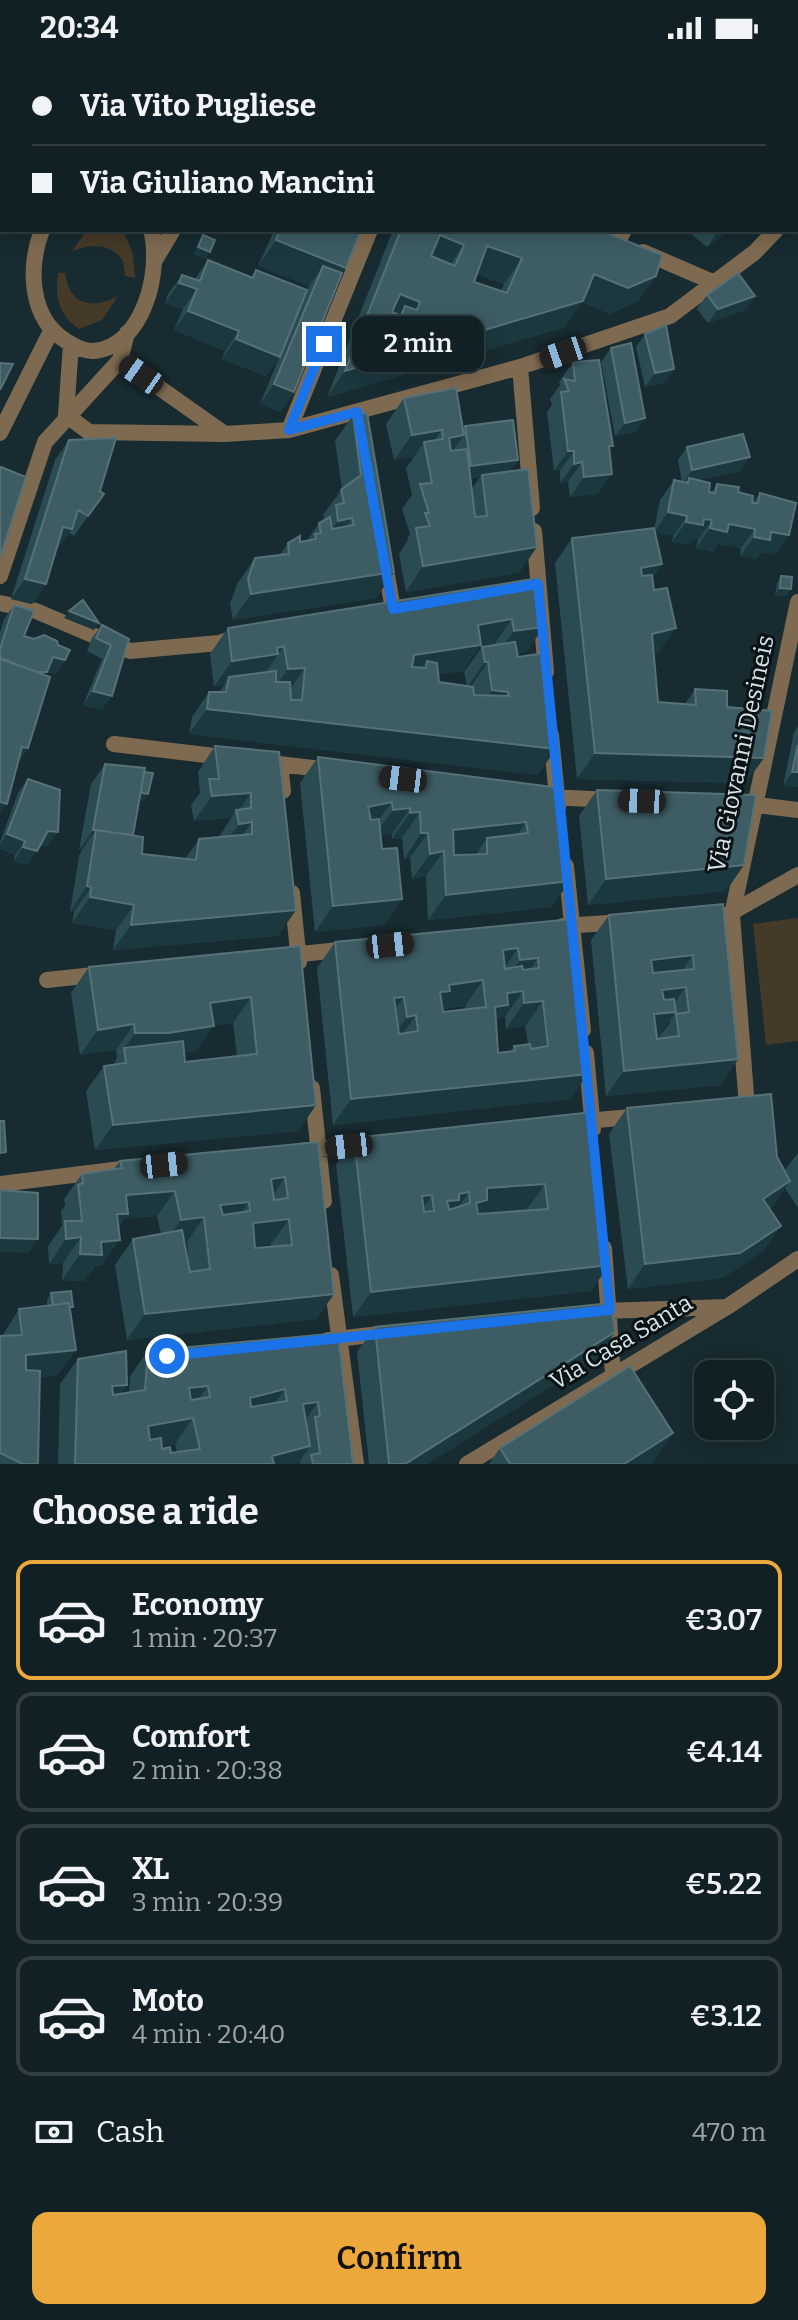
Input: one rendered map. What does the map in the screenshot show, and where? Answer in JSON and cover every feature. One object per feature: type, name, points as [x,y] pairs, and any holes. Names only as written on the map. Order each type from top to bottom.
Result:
[{"type":"street","points":[[42,232],[32,274],[40,309],[51,331],[71,344],[91,351],[110,348],[127,333]]},
{"type":"street","points":[[0,576],[45,442],[66,415],[120,360],[127,333],[148,298],[155,260],[151,232]]},
{"type":"street","points":[[155,260],[172,232]]},
{"type":"street","points":[[289,430],[369,232]]},
{"type":"street","points":[[66,415],[89,432],[225,434],[289,430],[359,419],[670,316],[755,252],[774,232]]},
{"type":"street","points":[[615,236],[715,283]]},
{"type":"street","points":[[0,433],[51,331]]},
{"type":"street","points":[[66,415],[71,344]]},
{"type":"street","points":[[120,360],[225,434]]},
{"type":"street","points":[[520,367],[531,585],[548,691]]},
{"type":"street","points":[[382,548],[393,609]]},
{"type":"street","name":"Via Giovanni Desineis","points":[[716,1110],[747,1107],[724,916],[755,805],[798,602]]},
{"type":"street","points":[[0,603],[36,611],[130,651],[219,643],[256,634]]},
{"type":"street","points":[[550,722],[561,827]]},
{"type":"street","points":[[114,744],[342,772]]},
{"type":"street","points":[[280,764],[285,812]]},
{"type":"street","points":[[526,795],[633,801]]},
{"type":"street","points":[[725,804],[798,810]]},
{"type":"street","points":[[564,855],[595,1152]]},
{"type":"street","points":[[291,875],[301,984]]},
{"type":"street","points":[[724,916],[798,875]]},
{"type":"street","points":[[543,929],[637,921]]},
{"type":"street","points":[[267,958],[359,948]]},
{"type":"street","points":[[47,980],[126,972]]},
{"type":"street","points":[[311,1074],[325,1212]]},
{"type":"street","points":[[562,1123],[654,1115]]},
{"type":"street","points":[[288,1152],[380,1143]]},
{"type":"street","points":[[0,1184],[133,1168]]},
{"type":"street","points":[[603,1231],[613,1374]]},
{"type":"street","name":"Via Casa Santa","points":[[467,1464],[727,1307],[798,1259]]},
{"type":"street","points":[[330,1260],[337,1339],[356,1464]]},
{"type":"street","points":[[580,1313],[727,1307]]},
{"type":"street","points":[[307,1342],[413,1331]]},
{"type":"shaded area","points":[[86,232],[124,232],[133,254],[135,278],[125,276],[123,261],[106,248],[93,246],[72,251]]},
{"type":"shaded area","points":[[58,273],[65,273],[72,292],[83,302],[99,303],[118,296],[102,320],[79,329],[66,317],[58,298]]},
{"type":"shaded area","points":[[798,918],[798,1041],[766,1045],[753,924]]},
{"type":"building","points":[[279,232],[360,232],[346,268],[276,240]]},
{"type":"building","points":[[400,232],[604,232],[662,255],[656,276],[628,288],[594,274],[583,301],[345,371]],"holes":[[[440,235],[464,245],[455,266],[431,256]],[[487,246],[522,258],[507,293],[474,282]],[[400,294],[420,302],[417,310],[405,306],[401,316],[392,312]]]},
{"type":"building","points":[[203,235],[215,240],[210,252],[198,247]]},
{"type":"building","points":[[208,260],[253,278],[256,270],[307,290],[280,357],[236,339],[239,331],[188,311],[197,289],[179,283],[182,275],[200,281]]},
{"type":"building","points":[[323,266],[342,273],[294,392],[274,384]]},
{"type":"building","points":[[738,273],[755,296],[718,309],[707,295]]},
{"type":"building","points":[[666,325],[674,369],[655,373],[645,334]]},
{"type":"building","points":[[631,343],[645,418],[625,423],[611,348]]},
{"type":"building","points":[[599,360],[613,446],[609,446],[612,474],[584,477],[582,462],[574,464],[574,451],[568,451],[561,392],[569,391],[564,379],[575,381],[573,362]]},
{"type":"building","points":[[0,363],[13,364],[0,390]]},
{"type":"building","points":[[456,388],[464,435],[449,438],[451,451],[467,449],[475,517],[487,516],[482,475],[528,469],[537,547],[423,566],[416,528],[430,526],[420,484],[432,483],[424,442],[443,439],[442,430],[412,435],[404,398]]},
{"type":"building","points":[[367,413],[394,572],[251,594],[248,579],[255,558],[289,554],[288,543],[300,536],[300,542],[316,539],[315,534],[321,533],[319,523],[330,517],[332,529],[354,525],[352,518],[338,521],[336,505],[344,503],[341,490],[361,475],[353,415]]},
{"type":"building","points":[[513,420],[518,460],[471,466],[465,426]]},
{"type":"building","points":[[743,434],[750,457],[692,470],[687,447]]},
{"type":"building","points":[[116,438],[100,491],[104,494],[88,516],[78,510],[72,529],[63,527],[46,584],[25,579],[69,440]]},
{"type":"building","points":[[0,469],[26,477],[0,558]]},
{"type":"building","points":[[689,478],[710,483],[709,492],[715,493],[717,484],[739,487],[738,492],[753,496],[752,503],[758,503],[760,493],[796,503],[789,535],[771,532],[770,540],[754,537],[755,529],[729,524],[727,532],[710,528],[712,520],[704,519],[703,525],[686,522],[687,516],[668,512],[674,480],[688,483]]},
{"type":"building","points":[[654,528],[662,564],[641,568],[642,576],[652,575],[654,590],[667,588],[676,628],[652,634],[658,702],[696,705],[695,689],[727,691],[727,707],[772,711],[764,758],[595,753],[572,538]]},
{"type":"building","points":[[781,576],[792,577],[791,589],[780,588]]},
{"type":"building","points":[[539,578],[544,627],[514,631],[512,619],[478,625],[481,645],[414,655],[412,667],[426,668],[427,661],[437,663],[439,682],[473,687],[474,695],[509,696],[508,692],[492,690],[488,662],[485,662],[482,647],[515,642],[518,657],[546,653],[556,749],[207,709],[209,692],[226,692],[229,677],[276,671],[276,682],[290,682],[291,700],[302,700],[305,668],[288,669],[284,646],[277,648],[278,654],[232,661],[228,628]]},
{"type":"building","points":[[83,600],[99,623],[69,611]]},
{"type":"building","points":[[14,605],[34,611],[24,636],[34,639],[44,635],[57,641],[58,645],[70,650],[65,660],[53,657],[47,672],[37,672],[0,659],[0,649]]},
{"type":"building","points":[[102,625],[129,639],[112,696],[93,691],[111,645],[96,638]]},
{"type":"building","points":[[0,658],[50,677],[28,748],[22,747],[7,804],[0,802]]},
{"type":"building","points":[[798,745],[798,772],[792,772]]},
{"type":"building","points":[[215,746],[279,752],[296,910],[131,925],[134,905],[90,897],[91,887],[87,886],[96,830],[143,837],[142,854],[196,860],[199,839],[252,834],[252,822],[239,824],[236,810],[251,808],[251,793],[212,796],[209,779],[219,779]]},
{"type":"building","points":[[318,757],[560,788],[570,881],[446,895],[444,851],[430,854],[428,833],[421,833],[420,812],[410,813],[410,808],[393,810],[392,802],[368,807],[371,820],[379,819],[382,849],[397,848],[402,899],[333,906]],"holes":[[[526,822],[528,833],[487,838],[487,854],[454,855],[453,830]]]},
{"type":"building","points":[[105,764],[145,768],[133,835],[93,830]]},
{"type":"building","points":[[144,772],[153,773],[148,794],[141,793]]},
{"type":"building","points":[[28,779],[60,790],[58,832],[48,831],[37,851],[23,847],[25,841],[7,834]]},
{"type":"building","points":[[597,790],[756,795],[744,865],[606,879]]},
{"type":"building","points":[[723,904],[738,1059],[624,1071],[609,915]],"holes":[[[693,955],[694,969],[653,973],[651,960]],[[686,987],[689,1012],[676,1014],[679,1036],[657,1039],[654,1014],[676,1012],[674,999],[664,1000],[662,990]]]},
{"type":"building","points":[[572,919],[588,1074],[351,1099],[335,942]],"holes":[[[518,948],[520,960],[538,958],[539,968],[523,970],[522,966],[505,969],[503,950]],[[483,980],[486,1007],[443,1012],[440,992],[450,991],[449,985]],[[523,991],[524,1003],[543,1001],[548,1046],[531,1049],[530,1044],[514,1046],[515,1051],[498,1053],[495,1007],[508,1005],[507,993]],[[404,997],[407,1017],[416,1015],[418,1031],[399,1034],[394,998]]]},
{"type":"building","points":[[300,946],[316,1105],[113,1125],[104,1066],[126,1063],[124,1048],[183,1041],[185,1062],[257,1054],[251,997],[210,1003],[214,1026],[168,1033],[135,1033],[134,1024],[98,1030],[89,967]]},
{"type":"building","points":[[771,1094],[777,1157],[790,1181],[763,1199],[781,1226],[740,1253],[645,1264],[627,1108]]},
{"type":"building","points":[[592,1112],[609,1265],[371,1292],[354,1138]],"holes":[[[545,1184],[548,1209],[478,1214],[476,1203],[487,1200],[487,1188]],[[469,1192],[470,1203],[449,1210],[447,1201],[459,1200],[459,1194]],[[432,1195],[434,1211],[424,1212],[422,1196]]]},
{"type":"building","points":[[0,1121],[4,1121],[6,1152],[0,1153]]},
{"type":"building","points":[[318,1142],[334,1294],[145,1314],[133,1239],[182,1230],[190,1272],[210,1269],[204,1217],[181,1220],[175,1191],[126,1195],[128,1214],[117,1214],[120,1240],[101,1242],[102,1255],[80,1254],[81,1237],[66,1239],[65,1221],[82,1221],[78,1185],[83,1183],[82,1174],[122,1168],[120,1161]],"holes":[[[285,1177],[288,1198],[274,1200],[271,1179]],[[249,1202],[250,1211],[223,1215],[220,1205]],[[289,1219],[292,1245],[255,1248],[253,1223]]]},
{"type":"building","points":[[0,1190],[38,1193],[38,1239],[0,1238]]},
{"type":"building","points":[[71,1291],[73,1307],[69,1303],[53,1305],[51,1293]]},
{"type":"building","points":[[69,1303],[76,1350],[26,1355],[26,1370],[40,1371],[38,1464],[23,1464],[0,1453],[0,1336],[22,1335],[19,1309]]},
{"type":"building","points":[[611,1303],[615,1332],[405,1464],[389,1464],[375,1327]]},
{"type":"building","points":[[338,1333],[353,1464],[313,1464],[311,1455],[320,1453],[315,1417],[320,1416],[318,1402],[303,1404],[310,1446],[272,1456],[274,1464],[75,1464],[78,1359],[126,1351],[127,1385],[112,1386],[113,1395],[145,1390],[148,1351]],"holes":[[[208,1386],[210,1397],[191,1400],[189,1388]],[[285,1389],[287,1401],[251,1407],[250,1398]],[[193,1418],[200,1449],[171,1453],[170,1447],[162,1449],[161,1438],[150,1440],[148,1426]]]},
{"type":"building","points":[[630,1366],[673,1433],[624,1464],[510,1464],[500,1448]]},
{"type":"route","points":[[167,1356],[610,1310],[538,584],[393,609],[357,412],[289,430],[324,344]]}]
